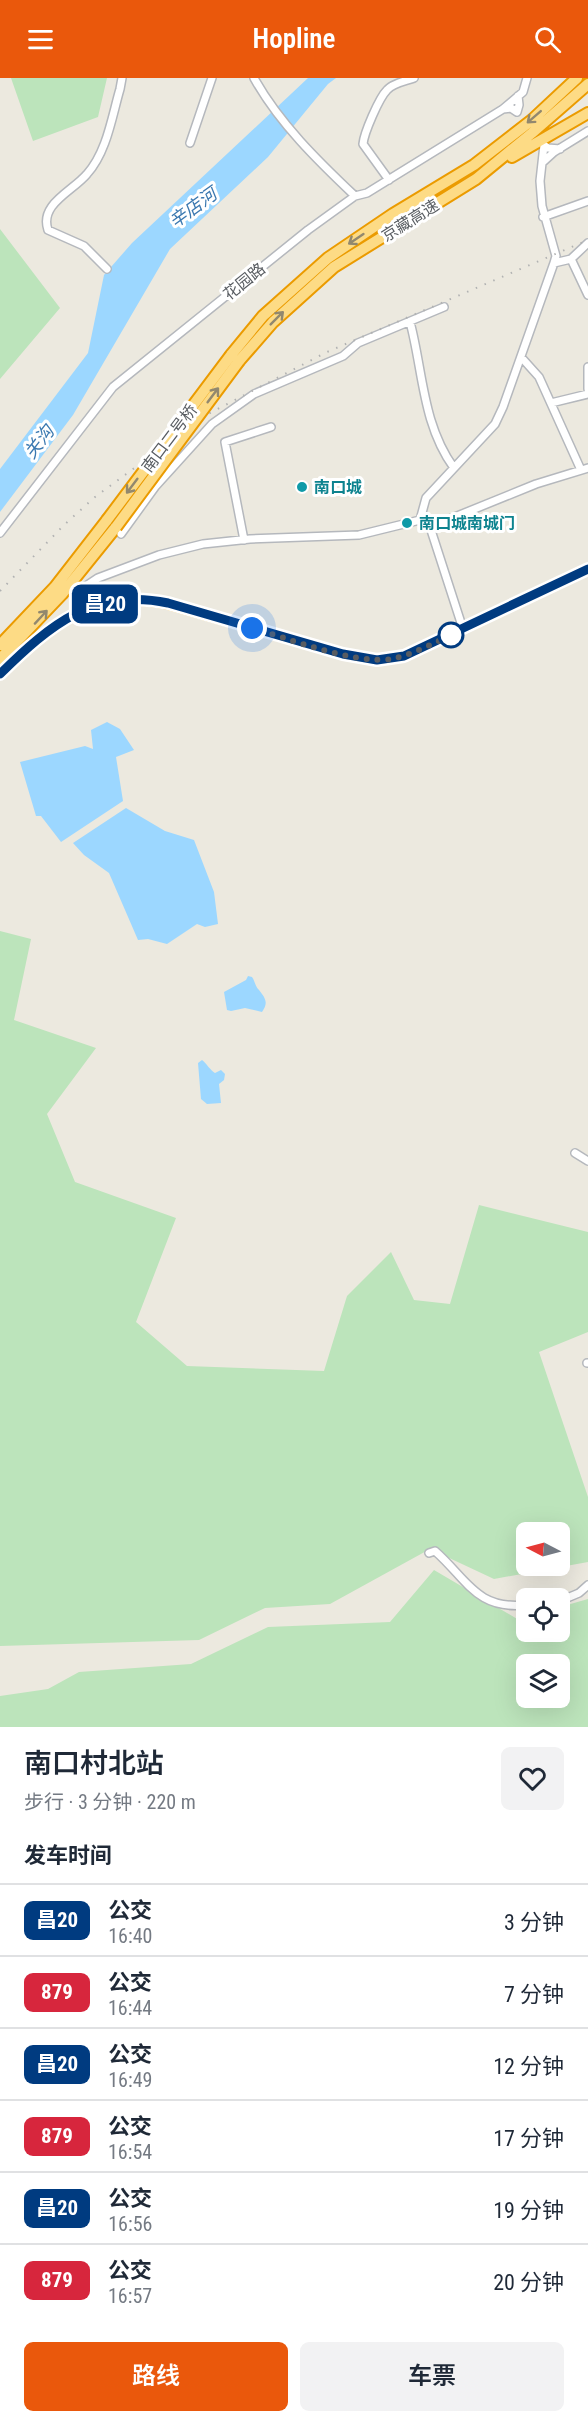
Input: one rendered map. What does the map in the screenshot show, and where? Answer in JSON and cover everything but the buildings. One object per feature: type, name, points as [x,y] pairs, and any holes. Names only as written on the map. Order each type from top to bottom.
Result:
[{"type":"highway","name":"京藏高速","points":[[235,358],[263,316],[328,258],[393,214],[474,165],[532,120],[577,78]]},
{"type":"highway","name":"京藏高速","points":[[235,358],[334,267],[476,178],[532,134],[588,84]]},
{"type":"highway","points":[[476,178],[588,113]]},
{"type":"highway","name":"南口二号桥","points":[[114,527],[235,358]]},
{"type":"highway","points":[[0,645],[114,527]]},
{"type":"highway","points":[[0,659],[62,594],[114,527]]},
{"type":"main road","points":[[0,674],[52,626],[78,613],[114,601],[142,598],[168,603],[343,654],[377,660],[390,659],[412,652],[463,629],[588,569]]},
{"type":"street","points":[[106,269],[84,246],[48,230],[45,221],[47,210],[88,174],[99,158],[122,78]]},
{"type":"street","points":[[190,142],[212,78]]},
{"type":"street","points":[[254,78],[272,107],[289,127],[355,196]]},
{"type":"street","points":[[389,180],[363,144],[363,139],[368,124],[387,90],[414,78]]},
{"type":"street","name":"花园路","points":[[0,533],[113,387],[308,230],[355,196],[367,193],[503,109],[524,92],[527,78]]},
{"type":"street","points":[[503,109],[511,108],[517,112],[518,96]]},
{"type":"street","points":[[543,162],[588,131]]},
{"type":"street","points":[[420,520],[426,498],[495,424],[521,357],[556,256],[543,217],[540,181],[544,145],[548,148],[560,149]]},
{"type":"street","points":[[543,217],[588,201]]},
{"type":"street","points":[[554,263],[571,259],[588,243]]},
{"type":"street","points":[[571,259],[588,295]]},
{"type":"street","points":[[114,527],[155,487],[212,424],[254,394],[342,356],[358,343],[444,307]]},
{"type":"street","points":[[410,322],[418,352],[417,363],[424,398],[438,436],[454,468]]},
{"type":"street","points":[[430,527],[536,484],[585,469],[539,377],[521,357]]},
{"type":"street","points":[[588,367],[588,389]]},
{"type":"street","points":[[551,403],[588,394]]},
{"type":"street","points":[[244,540],[225,442],[271,427]]},
{"type":"street","points":[[78,613],[87,586],[98,578],[159,555],[203,544],[359,535],[420,520],[430,527],[463,629]]},
{"type":"street","points":[[575,1153],[588,1161]]},
{"type":"street","points":[[429,1553],[435,1551],[450,1564],[477,1595],[516,1606]]},
{"type":"street","points":[[570,1597],[588,1585]]},
{"type":"green space","points":[[11,78],[107,78],[98,117],[33,141]]},
{"type":"green space","points":[[0,229],[60,308],[0,379]]},
{"type":"green space","points":[[0,931],[31,939],[14,1020],[96,1048],[47,1114],[75,1182],[176,1218],[136,1322],[187,1366],[324,1371],[347,1296],[391,1252],[414,1300],[450,1304],[479,1205],[588,1232],[588,1332],[539,1352],[588,1497],[588,1562],[570,1565],[570,1522],[516,1522],[516,1575],[494,1579],[430,1549],[330,1604],[265,1608],[199,1640],[0,1646]]},
{"type":"green space","points":[[434,1570],[516,1618],[516,1642],[570,1642],[570,1604],[588,1599],[588,1727],[0,1727],[0,1696],[48,1689],[79,1672],[191,1664],[268,1627],[390,1622]]},
{"type":"water","points":[[308,78],[336,78],[328,84],[268,157],[170,249],[73,415],[0,512],[0,469],[88,353],[104,275],[132,243]]},
{"type":"water","points":[[107,722],[120,729],[134,750],[116,757],[123,801],[61,842],[41,816],[36,816],[20,762],[85,746],[93,749],[91,730]]},
{"type":"water","points":[[126,808],[165,831],[194,840],[214,892],[218,924],[205,927],[197,924],[167,944],[148,939],[138,940],[109,873],[84,855],[73,843]]},
{"type":"water","points":[[248,976],[252,977],[265,1000],[262,1012],[245,1008],[227,1010],[224,992],[246,980]]},
{"type":"water","points":[[202,1060],[215,1073],[221,1070],[225,1074],[224,1080],[219,1084],[221,1103],[207,1104],[201,1099],[198,1063]]},
{"type":"railway","points":[[0,591],[64,525],[95,497],[208,414],[327,352],[588,240]]},
{"type":"bus line","name":"昌20","points":[[0,674],[52,626],[89,608],[130,598],[168,603],[363,659],[390,659],[421,649],[588,569]]},
{"type":"place","name":"南口城","points":[[302,487]]},
{"type":"place","name":"南口城南城门","points":[[407,523]]},
{"type":"route","points":[[252,628],[343,654],[377,660],[404,656],[451,635]]},
{"type":"water label","name":"辛店河","points":[[193,208]]},
{"type":"water label","name":"关沟","points":[[39,442]]}]
